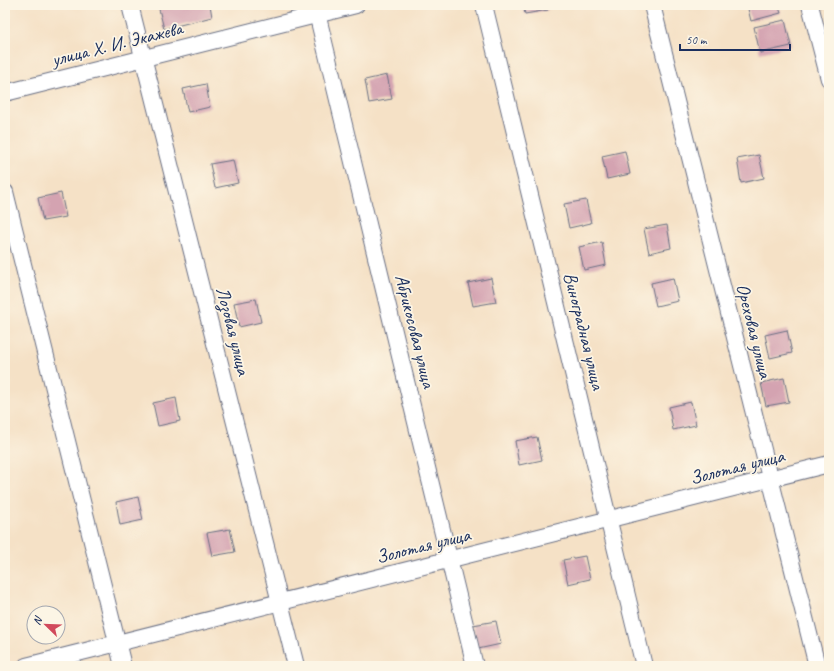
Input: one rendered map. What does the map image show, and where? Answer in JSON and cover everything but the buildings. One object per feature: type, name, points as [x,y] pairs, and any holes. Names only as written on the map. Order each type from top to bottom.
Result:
[{"type":"street","name":"Лозовая улица","points":[[130,5],[296,666]]},
{"type":"street","name":"улица Х. И. Экажева","points":[[5,93],[144,58],[316,10],[356,5]]},
{"type":"street","name":"Виноградная улица","points":[[484,5],[644,666]]},
{"type":"street","name":"Ореховая улица","points":[[652,5],[817,666]]},
{"type":"street","points":[[810,5],[829,80]]},
{"type":"street","name":"Абрикосовая улица","points":[[316,10],[475,666]]},
{"type":"street","points":[[5,192],[124,666]]},
{"type":"street","name":"Золотая улица","points":[[26,666],[829,464]]}]
